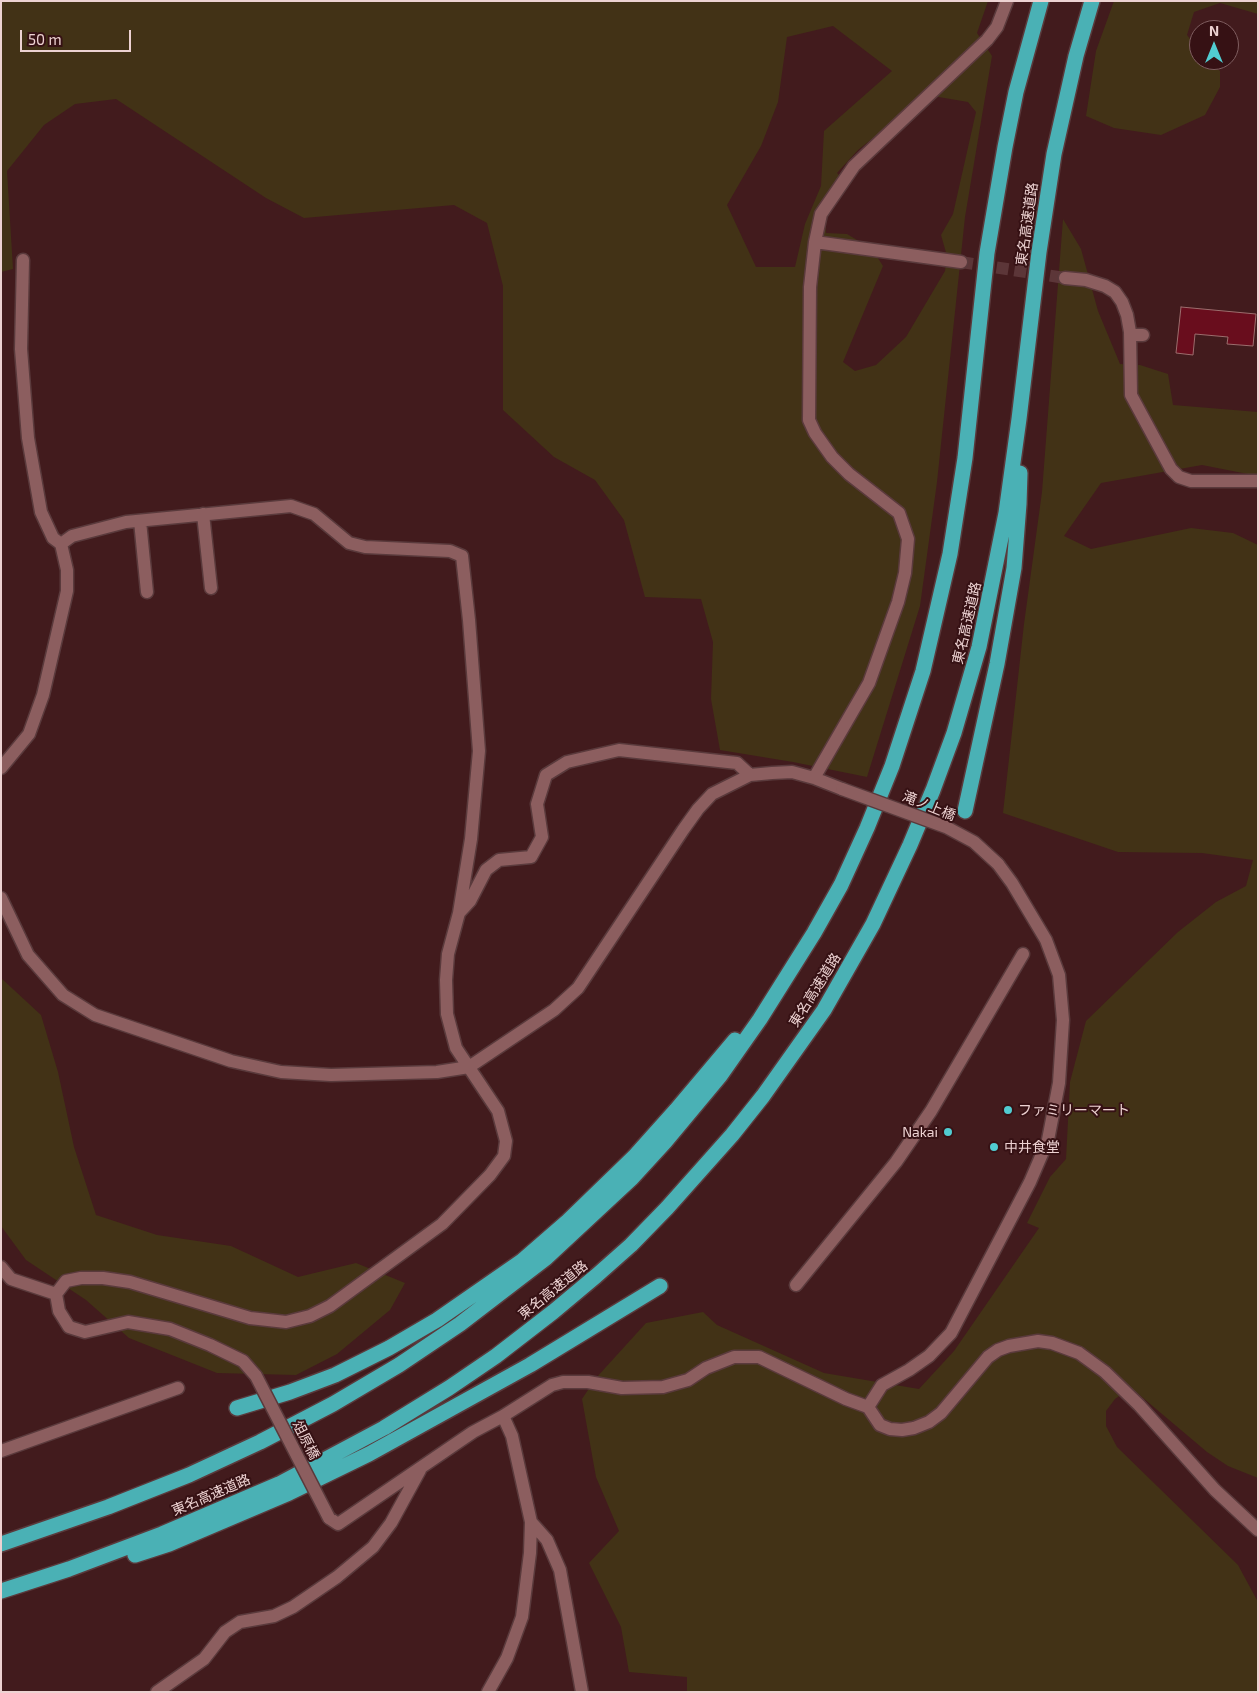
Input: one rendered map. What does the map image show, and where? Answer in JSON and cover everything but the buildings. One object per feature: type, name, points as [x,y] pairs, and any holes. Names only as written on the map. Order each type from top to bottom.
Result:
[{"type":"highway","name":"東名高速道路","points":[[1,1544],[108,1507],[189,1475],[260,1442],[333,1404],[399,1365],[460,1324],[546,1258],[632,1178],[720,1076],[781,988],[836,893],[867,828],[910,715],[930,644],[950,554],[964,467],[987,252],[1004,147],[1016,92],[1041,1]]},
{"type":"highway","name":"東名高速道路","points":[[8,1589],[112,1553],[279,1484],[384,1428],[496,1356],[553,1312],[631,1245],[700,1174],[763,1096],[824,1010],[873,924],[934,790],[954,733],[979,647],[999,551],[1020,418],[1036,270],[1049,183],[1063,109],[1092,1]]},
{"type":"highway","points":[[965,811],[997,664],[1014,568],[1020,504],[1020,418]]},
{"type":"highway","points":[[237,1408],[290,1392],[335,1375],[389,1348],[437,1320],[522,1261],[568,1221],[634,1157],[781,988]]},
{"type":"highway","points":[[8,1589],[99,1566],[169,1544],[289,1493],[369,1454],[530,1365],[660,1286]]},
{"type":"street","points":[[814,778],[869,683],[898,602],[905,573],[908,539],[899,513],[849,474],[832,457],[815,433],[809,420],[810,287],[820,214],[854,166],[987,40],[997,28],[1007,1]]},
{"type":"street","points":[[815,242],[961,262]]},
{"type":"street","points":[[1,768],[29,734],[43,695],[68,591],[68,570],[61,544],[53,538],[41,512],[28,438],[22,349],[22,260]]},
{"type":"street","points":[[1065,278],[1086,280],[1104,286],[1115,292],[1122,302],[1137,335],[1131,395],[1171,469],[1185,480],[1258,482]]},
{"type":"street","points":[[1,1267],[11,1279],[56,1294],[66,1281],[81,1278],[103,1278],[130,1282],[250,1318],[286,1322],[310,1316],[330,1306],[442,1224],[490,1175],[504,1156],[506,1141],[498,1111],[456,1048],[446,1014],[448,954],[459,913],[471,839],[479,752],[462,556],[450,551],[364,547],[349,543],[314,514],[292,506],[126,522],[72,536],[61,544]]},
{"type":"street","points":[[203,514],[210,588]]},
{"type":"street","points":[[140,520],[147,592]]},
{"type":"street","points":[[1,898],[28,955],[63,995],[95,1015],[231,1061],[280,1072],[330,1075],[437,1072],[469,1067],[554,1010],[578,988],[698,809],[712,794],[750,775],[737,763],[619,750],[566,762],[546,775],[537,804],[542,837],[531,857],[499,860],[486,870],[470,901],[459,913]]},
{"type":"street","name":"滝ノ上橋","points":[[750,775],[792,772],[814,778],[946,827],[974,842],[998,864],[1012,883],[1046,940],[1059,975],[1063,1020],[1059,1083],[1048,1140],[1030,1182],[951,1333],[929,1356],[882,1385],[868,1407]]},
{"type":"street","points":[[796,1285],[896,1162],[922,1125],[1022,954]]},
{"type":"street","name":"俎原橋","points":[[56,1294],[59,1311],[69,1326],[85,1332],[128,1322],[170,1328],[242,1361],[256,1376],[329,1518],[338,1524],[420,1469]]},
{"type":"street","points":[[157,1692],[204,1658],[225,1632],[240,1622],[274,1616],[293,1607],[337,1577],[373,1547],[391,1523],[420,1469],[473,1432],[503,1416],[552,1385],[563,1382],[588,1382],[622,1388],[663,1386],[688,1380],[706,1368],[734,1357],[759,1357],[846,1399],[868,1407],[880,1425],[890,1429],[902,1430],[929,1422],[941,1413],[988,1357],[998,1350],[1022,1343],[1038,1341],[1052,1343],[1079,1354],[1105,1372],[1139,1405],[1215,1490],[1258,1530]]},
{"type":"street","points":[[1,1450],[178,1388]]},
{"type":"street","points":[[488,1692],[507,1658],[522,1617],[530,1553],[531,1522],[512,1436],[503,1416]]},
{"type":"street","points":[[531,1522],[546,1540],[560,1570],[582,1692]]},
{"type":"shaded area","points":[[1,1],[988,1],[977,33],[992,56],[965,217],[937,482],[920,606],[867,777],[720,750],[711,699],[713,642],[701,599],[645,597],[624,520],[595,480],[554,457],[503,410],[503,286],[487,223],[454,205],[304,218],[266,198],[116,99],[75,104],[44,125],[7,171],[13,269],[1,272]],"holes":[[[833,26],[892,71],[824,131],[821,186],[805,224],[795,267],[756,267],[727,205],[761,146],[778,102],[787,37]],[[927,95],[968,102],[976,112],[953,214],[941,235],[947,256],[945,271],[906,337],[876,365],[855,371],[843,362],[883,266],[872,249],[847,234],[826,233],[825,218],[845,181],[837,173],[858,150]]]},
{"type":"shaded area","points":[[1114,1],[1258,1],[1258,14],[1220,3],[1194,12],[1192,20],[1189,20],[1187,35],[1189,38],[1189,70],[1219,70],[1220,87],[1205,115],[1161,135],[1114,128],[1086,116],[1096,51]]},
{"type":"shaded area","points":[[1063,219],[1081,249],[1098,311],[1120,364],[1140,365],[1168,374],[1173,405],[1258,412],[1258,476],[1202,465],[1101,483],[1064,536],[1091,549],[1191,528],[1233,533],[1258,545],[1258,1478],[1228,1466],[1207,1452],[1136,1392],[1125,1392],[1115,1399],[1106,1411],[1106,1426],[1117,1447],[1238,1565],[1258,1602],[1258,1692],[687,1692],[687,1677],[629,1672],[621,1627],[589,1563],[619,1531],[596,1477],[582,1399],[596,1378],[646,1323],[703,1312],[717,1325],[824,1373],[919,1389],[954,1351],[1039,1228],[1027,1223],[1050,1177],[1066,1159],[1070,1082],[1086,1021],[1178,932],[1216,902],[1246,886],[1253,860],[1202,853],[1118,852],[1003,813],[1024,624],[1042,492]]},
{"type":"shaded area","points":[[1,978],[41,1015],[58,1072],[74,1147],[96,1215],[157,1235],[231,1246],[298,1277],[356,1263],[405,1283],[390,1310],[337,1354],[296,1375],[217,1373],[129,1338],[86,1300],[26,1260],[1,1226]]},
{"type":"tunnel","points":[[961,262],[1065,278]]},
{"type":"place","name":"ファミリーマート","points":[[1008,1110]]},
{"type":"place","name":"Nakai","points":[[948,1132]]},
{"type":"place","name":"中井食堂","points":[[994,1147]]}]
